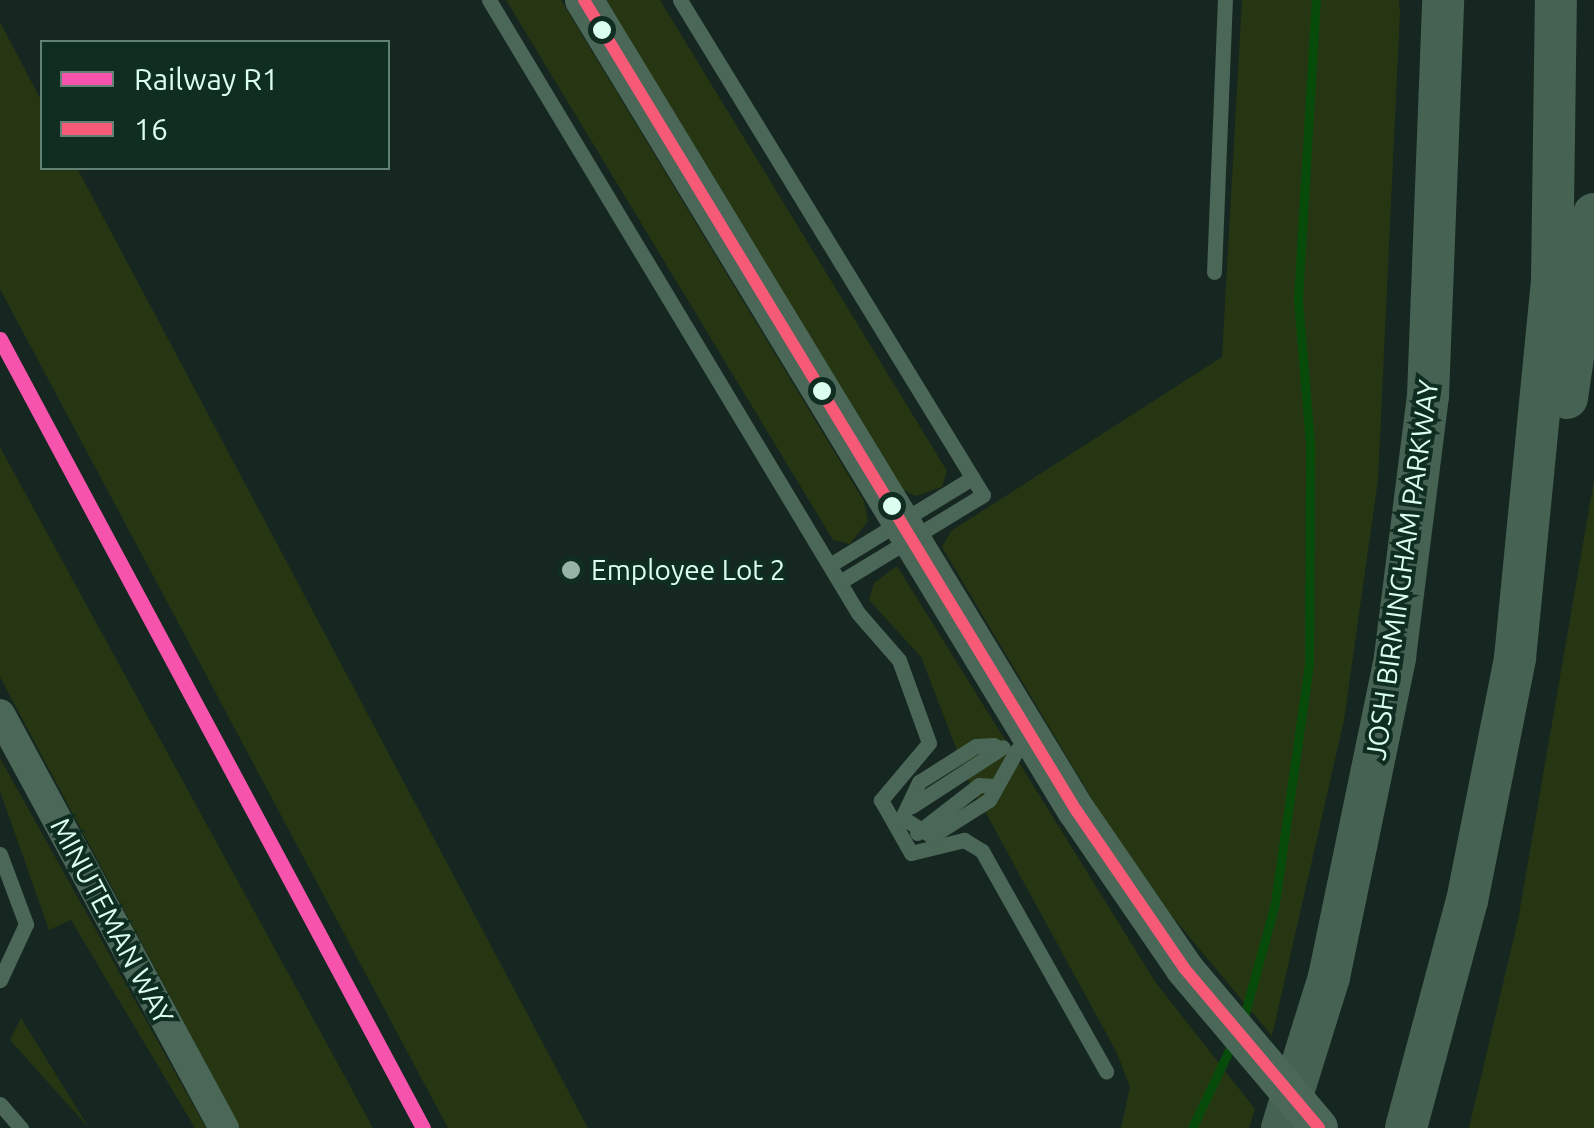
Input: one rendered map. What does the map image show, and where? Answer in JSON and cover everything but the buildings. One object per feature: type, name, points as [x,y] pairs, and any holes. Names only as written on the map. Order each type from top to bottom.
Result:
[{"type":"main road","name":"JOSH BIRMINGHAM PARKWAY","points":[[1282,1128],[1329,977],[1395,656],[1430,378],[1443,0]]},
{"type":"main road","points":[[1515,658],[1552,279],[1556,0]]},
{"type":"main road","points":[[1406,1128],[1467,901],[1515,658],[1594,214]]},
{"type":"street","points":[[584,0],[906,530],[1025,744],[1184,968],[1319,1128]]},
{"type":"street","name":"MINUTEMAN WAY","points":[[0,714],[224,1128]]},
{"type":"lane","points":[[489,0],[830,566],[900,660],[929,743],[881,800],[932,836],[988,800],[1025,744]]},
{"type":"lane","points":[[680,0],[982,495],[830,566]]},
{"type":"lane","points":[[1214,272],[1225,0]]},
{"type":"lane","points":[[840,582],[972,478]]},
{"type":"lane","points":[[908,821],[986,762],[994,745],[1025,744]]},
{"type":"lane","points":[[908,821],[911,853],[974,843],[1004,888],[1106,1071]]},
{"type":"lane","points":[[0,854],[26,924],[0,980]]},
{"type":"lane","points":[[0,1104],[21,1128]]},
{"type":"green space","points":[[506,0],[561,0],[864,501],[868,521],[850,544],[833,540]]},
{"type":"green space","points":[[604,0],[660,0],[947,471],[942,487],[916,496],[903,490]]},
{"type":"green space","points":[[1242,0],[1399,0],[1400,12],[1378,480],[1344,720],[1272,1036],[1136,873],[942,547],[951,531],[1222,357]]},
{"type":"green space","points":[[0,22],[40,98],[40,170],[78,170],[588,1128],[448,1128],[0,289]]},
{"type":"green space","points":[[0,447],[373,1128],[240,1128],[0,677]]},
{"type":"green space","points":[[1594,480],[1594,1128],[1469,1128],[1518,920]]},
{"type":"green space","points":[[897,566],[1156,983],[1255,1109],[1249,1128],[1121,1128],[1130,1087],[1117,1053],[970,784],[921,657],[869,600],[874,583]]},
{"type":"green space","points":[[0,758],[206,1128],[195,1128],[71,920],[49,930],[0,791]]},
{"type":"green space","points":[[21,1018],[89,1128],[10,1040]]},
{"type":"waterway","points":[[1242,1024],[1275,903],[1309,663],[1310,443],[1298,300],[1316,0]]},
{"type":"waterway","points":[[1192,1128],[1233,1042]]},
{"type":"rail line","name":"R1","points":[[0,339],[423,1128]]},
{"type":"transit line","name":"16","points":[[584,0],[1076,810],[1184,968],[1319,1128]]},
{"type":"place","name":"Employee Lot 2","points":[[571,570]]}]
